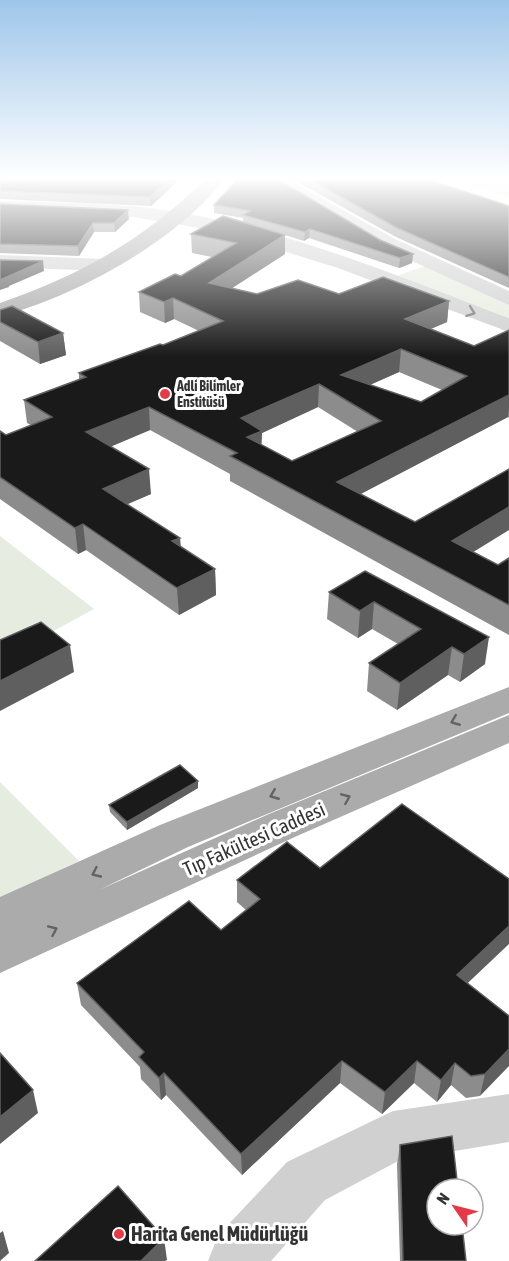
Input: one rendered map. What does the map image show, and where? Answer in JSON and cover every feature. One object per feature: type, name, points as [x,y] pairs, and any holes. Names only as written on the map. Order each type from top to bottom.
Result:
[{"type":"main road","points":[[0,310],[57,289],[105,265],[147,239]]},
{"type":"main road","name":"Tıp Fakültesi Caddesi","points":[[0,917],[174,836],[509,699]]},
{"type":"main road","name":"Tıp Fakültesi Caddesi","points":[[0,954],[283,825],[509,728]]},
{"type":"street","points":[[264,239],[509,326]]},
{"type":"street","points":[[381,239],[509,299]]},
{"type":"street","points":[[0,261],[105,265]]},
{"type":"street","points":[[486,289],[509,278]]},
{"type":"street","points":[[236,1261],[306,1181],[393,1136],[509,1118]]},
{"type":"shaded area","points":[[427,265],[509,303],[509,318],[397,276]]},
{"type":"shaded area","points":[[0,536],[94,609],[0,660]]},
{"type":"shaded area","points":[[0,782],[79,861],[0,899]]},
{"type":"building","points":[[0,239],[83,239],[78,246],[0,244]]},
{"type":"building","points":[[215,239],[279,239],[209,283],[257,294],[298,280],[339,294],[383,277],[449,301],[405,319],[474,346],[509,330],[509,395],[337,482],[415,522],[509,469],[509,507],[452,541],[498,565],[509,558],[509,605],[230,456],[237,453],[149,407],[86,432],[149,469],[103,489],[180,538],[172,541],[215,569],[177,588],[83,524],[75,528],[0,477],[0,431],[6,435],[52,417],[24,400],[86,377],[79,373],[160,344],[163,345],[223,321],[173,298],[164,302],[139,292],[175,274],[181,276],[236,243]],"holes":[[[401,349],[467,376],[421,402],[341,375]],[[319,384],[381,421],[292,461],[247,437],[262,431],[241,418]]]},
{"type":"building","points":[[341,239],[378,239],[413,254],[400,258]]},
{"type":"building","points":[[422,239],[509,239],[509,277]]},
{"type":"building","points":[[0,260],[43,261],[0,280]]},
{"type":"building","points":[[12,306],[63,333],[38,342],[0,322],[0,310]]},
{"type":"building","points":[[365,571],[489,637],[464,654],[452,647],[400,683],[369,663],[421,629],[374,602],[360,611],[329,592]]},
{"type":"building","points":[[41,622],[70,645],[0,681],[0,640]]},
{"type":"building","points":[[180,765],[198,781],[127,822],[109,805]]},
{"type":"building","points":[[402,804],[509,879],[509,926],[457,975],[509,1016],[509,1049],[485,1074],[471,1076],[455,1063],[441,1080],[417,1061],[385,1092],[342,1061],[241,1154],[164,1073],[159,1078],[139,1057],[144,1052],[77,983],[189,901],[221,930],[260,899],[237,880],[287,842],[320,868]]},
{"type":"building","points":[[0,1053],[33,1090],[0,1117]]},
{"type":"building","points":[[452,1136],[457,1177],[425,1177],[425,1237],[463,1237],[466,1261],[403,1261],[400,1145]]},
{"type":"building","points":[[118,1186],[164,1238],[141,1261],[35,1261]]},
{"type":"place","name":"Adli Bilimler Enstitüsü","points":[[165,394]]},
{"type":"place","name":"Harita Genel Müdürlüğü","points":[[119,1234]]}]
